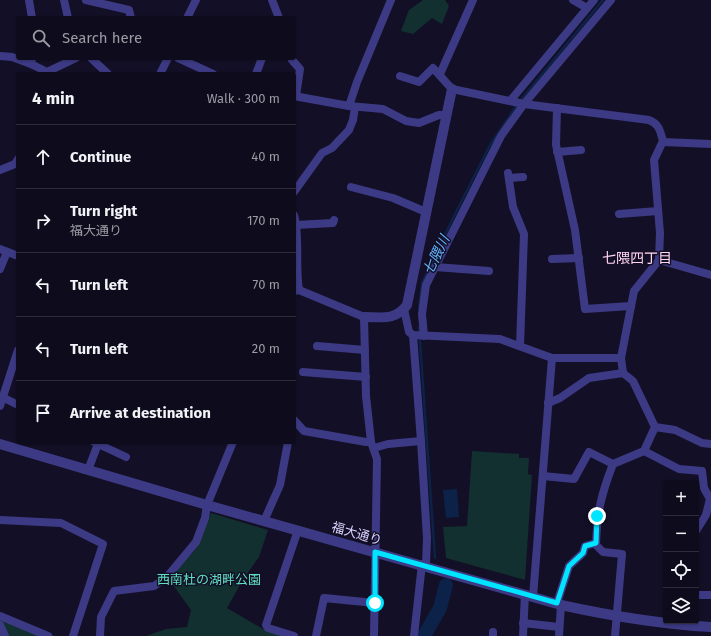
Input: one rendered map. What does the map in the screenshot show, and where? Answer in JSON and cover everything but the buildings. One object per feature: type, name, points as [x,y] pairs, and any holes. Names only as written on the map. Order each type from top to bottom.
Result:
[{"type":"street","points":[[29,0],[32,16]]},
{"type":"street","points":[[64,0],[68,16]]},
{"type":"street","points":[[86,0],[130,10],[130,16]]},
{"type":"street","points":[[272,0],[278,16]]},
{"type":"street","points":[[296,189],[322,153],[332,148],[349,130],[353,120],[352,106],[356,82],[390,0]]},
{"type":"street","points":[[440,74],[473,0]]},
{"type":"street","points":[[572,0],[594,21]]},
{"type":"street","points":[[512,101],[594,0]]},
{"type":"street","points":[[424,336],[422,314],[426,285],[501,136],[524,104],[611,0]]},
{"type":"street","points":[[188,16],[192,1]]},
{"type":"street","points":[[0,56],[16,58]]},
{"type":"street","points":[[51,72],[72,60]]},
{"type":"street","points":[[93,60],[106,72]]},
{"type":"street","points":[[161,72],[167,60]]},
{"type":"street","points":[[182,60],[209,72]]},
{"type":"street","points":[[257,72],[261,60]]},
{"type":"street","points":[[292,60],[300,69],[296,91]]},
{"type":"street","points":[[32,61],[48,72]]},
{"type":"street","points":[[400,76],[419,82],[432,68],[440,74],[452,89],[524,104],[649,120],[657,123],[663,142],[654,160],[658,211],[659,260],[634,291],[621,358],[623,373],[633,381],[655,427]]},
{"type":"street","points":[[334,220],[333,223],[296,225],[297,291],[364,317],[389,317],[401,313],[407,305],[452,89]]},
{"type":"street","points":[[296,96],[352,106],[382,109],[406,122],[419,123],[439,115],[447,116]]},
{"type":"street","points":[[557,108],[557,152],[575,230],[585,309],[631,306]]},
{"type":"street","points":[[663,142],[711,144]]},
{"type":"street","points":[[557,152],[581,150]]},
{"type":"street","points":[[0,170],[16,162]]},
{"type":"street","points":[[520,346],[524,234],[513,207],[509,175],[523,176]]},
{"type":"street","points":[[351,187],[393,198],[426,212]]},
{"type":"street","points":[[619,214],[658,211]]},
{"type":"street","points":[[0,269],[4,250],[16,255]]},
{"type":"street","points":[[552,259],[579,258]]},
{"type":"street","points":[[659,260],[711,275]]},
{"type":"street","points":[[435,267],[489,271]]},
{"type":"street","points":[[404,309],[409,332],[414,335],[500,339],[552,358],[621,358]]},
{"type":"street","points":[[364,317],[366,378],[373,445],[376,459],[374,636]]},
{"type":"street","points":[[414,335],[428,538],[414,636]]},
{"type":"street","points":[[317,346],[365,350]]},
{"type":"street","points":[[0,406],[16,356]]},
{"type":"street","points":[[523,636],[523,623],[529,596],[543,476],[552,358]]},
{"type":"street","points":[[303,372],[366,378]]},
{"type":"street","points":[[548,403],[560,398],[589,378],[623,373]]},
{"type":"street","points":[[2,397],[16,404]]},
{"type":"street","points":[[296,422],[304,431],[366,442],[373,445],[421,441]]},
{"type":"street","points":[[655,427],[675,430],[702,443],[711,444]]},
{"type":"street","points":[[615,636],[622,554],[603,552],[596,545],[597,516],[602,492],[613,464],[644,451],[655,427]]},
{"type":"street","name":"福大通り","points":[[0,444],[207,505],[559,604],[616,617],[679,625],[711,627]]},
{"type":"street","points":[[88,470],[96,444]]},
{"type":"street","points":[[98,444],[126,457]]},
{"type":"street","points":[[100,636],[101,616],[114,591],[154,586],[166,578],[196,542],[205,518],[207,505],[232,444]]},
{"type":"street","points":[[264,521],[280,485],[288,444]]},
{"type":"street","points":[[644,451],[679,469],[702,471],[704,488],[710,499],[709,514],[699,527]]},
{"type":"street","points":[[543,476],[574,479],[589,452],[613,464]]},
{"type":"street","points":[[0,520],[61,523],[103,544],[73,636]]},
{"type":"street","points":[[294,636],[268,628],[266,625],[298,530]]},
{"type":"street","points":[[559,636],[559,604],[569,566],[583,553],[585,546],[596,543]]},
{"type":"street","points":[[699,594],[711,595]]},
{"type":"street","points":[[316,636],[324,598],[375,603]]},
{"type":"street","points":[[0,616],[48,636]]},
{"type":"street","points":[[523,623],[559,627]]},
{"type":"street","points":[[0,625],[6,636]]},
{"type":"green space","points":[[423,0],[445,0],[449,6],[442,24],[432,18],[413,34],[401,31],[409,10]]},
{"type":"green space","points":[[472,451],[519,454],[519,458],[529,458],[528,474],[532,475],[525,580],[446,558],[443,527],[467,526]]},
{"type":"green space","name":"西南杜の湖畔公園","points":[[211,513],[268,530],[259,557],[244,578],[227,608],[263,629],[283,636],[146,636],[166,629],[187,627],[191,610],[168,578],[195,550]]},
{"type":"green space","points":[[0,614],[6,615],[55,636],[0,636]]},
{"type":"water","points":[[457,489],[459,517],[446,518],[443,490]]},
{"type":"waterway","name":"七隈川","points":[[520,101],[603,0]]},
{"type":"waterway","name":"七隈川","points":[[419,308],[422,283],[454,216],[490,145],[517,105]]},
{"type":"waterway","name":"七隈川","points":[[419,327],[435,558]]},
{"type":"waterway","name":"七隈川","points":[[424,636],[440,608],[446,585]]},
{"type":"district","name":"七隈四丁目","points":[[637,258]]},
{"type":"route","points":[[375,603],[375,552],[557,603],[560,591],[568,573],[569,566],[579,558],[583,553],[585,546],[596,543],[597,516]]}]
